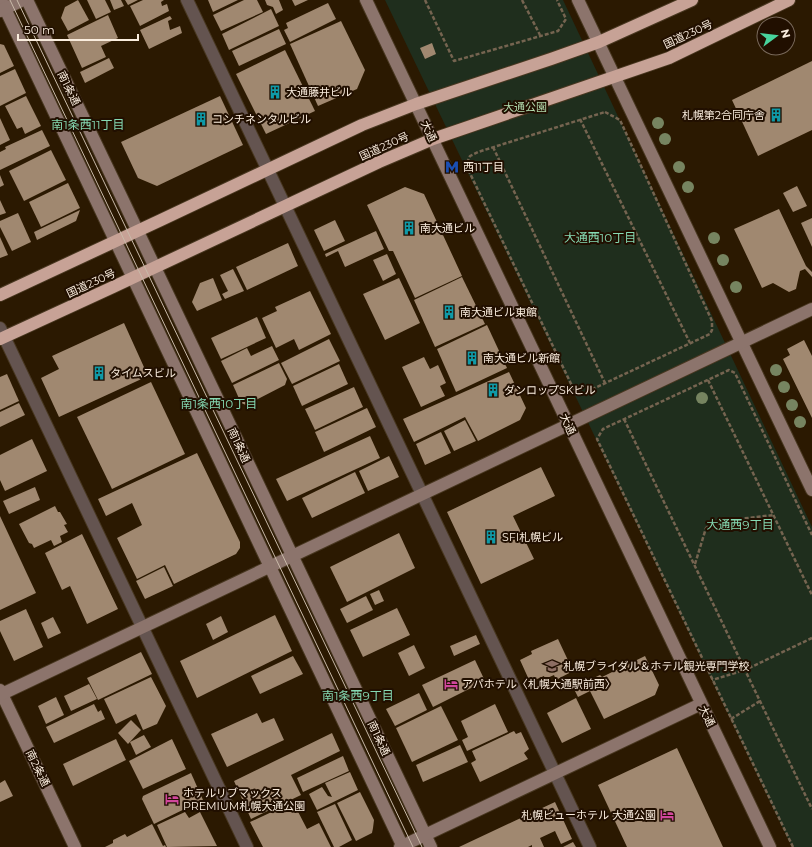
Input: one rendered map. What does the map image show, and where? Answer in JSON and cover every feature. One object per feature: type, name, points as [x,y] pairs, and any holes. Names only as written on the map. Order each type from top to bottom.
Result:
[{"type":"highway","points":[[0,295],[362,125],[416,104],[598,42],[692,0]]},
{"type":"highway","name":"国道230号","points":[[1,335],[133,278],[379,162],[433,139],[669,58],[789,0]]},
{"type":"street","points":[[23,0],[2,7],[116,241],[402,847],[701,704]]},
{"type":"street","name":"南1条通","points":[[27,0],[431,847]]},
{"type":"street","points":[[187,0],[590,847]]},
{"type":"street","name":"大通","points":[[366,0],[770,847]]},
{"type":"street","points":[[578,0],[812,490]]},
{"type":"street","points":[[2,698],[269,567],[812,309]]},
{"type":"street","points":[[1,335],[247,847]]},
{"type":"street","name":"南2条通","points":[[2,698],[75,847]]},
{"type":"path","points":[[425,0],[454,61],[558,30],[566,19],[558,0]]},
{"type":"path","points":[[522,0],[540,35]]},
{"type":"path","points":[[605,112],[620,120],[712,321],[712,330],[710,334],[582,394],[574,390],[466,165],[470,156],[580,119],[605,112]]},
{"type":"path","points":[[580,119],[690,343]]},
{"type":"path","points":[[493,147],[605,383]]},
{"type":"path","points":[[793,847],[597,439],[603,429],[730,370],[735,373],[812,534]]},
{"type":"path","points":[[708,380],[812,595]]},
{"type":"path","points":[[624,419],[812,809]]},
{"type":"path","points":[[695,565],[706,528],[721,521],[774,515]]},
{"type":"path","points":[[712,680],[745,670],[812,638]]},
{"type":"path","points":[[731,719],[760,702]]},
{"type":"green space","name":"大通公園","points":[[385,0],[563,0],[812,527],[812,847],[792,847]]},
{"type":"building","points":[[78,0],[89,20],[68,31],[61,18],[65,7]]},
{"type":"building","points":[[87,0],[105,0],[111,12],[96,19]]},
{"type":"building","points":[[110,0],[121,0],[124,6],[114,10]]},
{"type":"building","points":[[125,0],[138,0],[128,5]]},
{"type":"building","points":[[143,0],[164,0],[161,2],[162,6],[167,4],[169,11],[140,26],[130,6]]},
{"type":"building","points":[[208,0],[238,0],[213,12]]},
{"type":"building","points":[[244,0],[257,0],[263,12],[221,31],[213,15]]},
{"type":"building","points":[[265,0],[279,0],[283,10],[276,14],[273,7],[267,5]]},
{"type":"building","points":[[292,0],[308,0],[295,6]]},
{"type":"building","points":[[328,3],[336,19],[290,42],[284,30],[288,28],[286,23]]},
{"type":"building","points":[[271,9],[279,26],[229,50],[222,34]]},
{"type":"building","points":[[108,15],[118,38],[101,46],[106,57],[82,68],[67,35]]},
{"type":"building","points":[[170,16],[172,19],[168,21],[170,30],[180,26],[182,33],[149,49],[140,30]]},
{"type":"building","points":[[341,21],[365,70],[357,89],[318,106],[290,44]]},
{"type":"building","points":[[279,29],[286,44],[239,66],[232,51]]},
{"type":"building","points":[[432,43],[436,54],[425,59],[420,48]]},
{"type":"building","points":[[0,44],[4,45],[14,66],[0,73]]},
{"type":"building","name":"大通藤井ビル","points":[[285,50],[315,111],[266,134],[236,74]]},
{"type":"building","points":[[109,58],[114,68],[85,83],[80,72]]},
{"type":"building","name":"札幌第2合同庁舎","points":[[812,61],[812,130],[758,156],[732,100]]},
{"type":"building","points":[[15,69],[26,93],[0,106],[0,76]]},
{"type":"building","points":[[26,96],[41,126],[25,134],[22,127],[17,129],[5,106]]},
{"type":"building","name":"コンチネンタルビル","points":[[220,96],[243,145],[157,186],[138,178],[121,142]]},
{"type":"building","points":[[0,118],[10,140],[0,145]]},
{"type":"building","points":[[42,130],[50,146],[0,170],[0,152],[6,149],[5,147]]},
{"type":"building","points":[[51,150],[66,180],[24,201],[9,171]]},
{"type":"building","points":[[0,175],[4,185],[0,187]]},
{"type":"building","points":[[68,183],[80,208],[41,227],[29,202]]},
{"type":"building","points":[[797,186],[807,206],[793,212],[783,193]]},
{"type":"building","name":"南大通ビル","points":[[405,187],[424,194],[462,276],[415,298],[393,251],[389,251],[367,205]]},
{"type":"building","points":[[0,200],[6,213],[0,215]]},
{"type":"building","points":[[779,209],[806,266],[812,272],[812,277],[805,269],[800,271],[796,289],[789,292],[773,283],[762,288],[734,229]]},
{"type":"building","points":[[80,210],[76,221],[37,240],[34,232]]},
{"type":"building","points":[[18,213],[31,242],[12,251],[0,227],[0,221]]},
{"type":"building","points":[[812,218],[812,247],[801,223]]},
{"type":"building","points":[[335,220],[345,241],[324,251],[314,230]]},
{"type":"building","points":[[376,231],[384,249],[345,267],[338,251],[326,257],[325,254]]},
{"type":"building","points":[[0,237],[8,255],[0,258]]},
{"type":"building","points":[[288,243],[298,266],[247,290],[236,267]]},
{"type":"building","points":[[387,254],[396,274],[383,281],[373,260]]},
{"type":"building","points":[[233,269],[244,291],[225,299],[222,294],[228,291],[220,275]]},
{"type":"building","name":"南大通ビル東館","points":[[462,277],[485,324],[435,347],[414,300]]},
{"type":"building","points":[[213,278],[222,300],[197,311],[192,302],[200,283]]},
{"type":"building","points":[[399,278],[420,323],[385,340],[363,294]]},
{"type":"building","points":[[310,291],[331,334],[299,350],[294,339],[276,348],[262,318],[277,311],[275,307]]},
{"type":"building","points":[[257,317],[266,338],[221,359],[211,338]]},
{"type":"building","name":"タイムスビル","points":[[124,323],[148,376],[59,417],[41,378],[59,369],[52,356]]},
{"type":"building","name":"南大通ビル新館","points":[[487,325],[507,368],[456,392],[437,349]]},
{"type":"building","points":[[329,339],[340,361],[292,384],[281,363]]},
{"type":"building","points":[[804,340],[812,356],[812,418],[783,359],[790,355],[787,349]]},
{"type":"building","points":[[272,346],[279,360],[232,383],[221,361],[247,348],[251,356]]},
{"type":"building","points":[[424,357],[430,369],[438,365],[446,383],[440,386],[445,396],[421,407],[402,367]]},
{"type":"building","points":[[279,363],[287,379],[285,385],[246,405],[241,403],[233,385]]},
{"type":"building","points":[[339,364],[348,384],[302,406],[293,386]]},
{"type":"building","name":"ダンロップSKビル","points":[[509,372],[526,408],[520,420],[478,441],[465,417],[414,442],[403,419]]},
{"type":"building","points":[[7,374],[19,401],[0,410],[0,377]]},
{"type":"building","points":[[151,382],[185,454],[112,489],[77,417]]},
{"type":"building","points":[[354,387],[363,407],[315,430],[305,409]]},
{"type":"building","points":[[19,403],[25,415],[0,427],[0,412]]},
{"type":"building","points":[[367,408],[376,427],[324,452],[315,432]]},
{"type":"building","points":[[465,420],[476,441],[454,451],[444,431]]},
{"type":"building","points":[[441,432],[451,453],[425,465],[416,444]]},
{"type":"building","points":[[370,436],[380,458],[287,501],[276,479]]},
{"type":"building","points":[[32,439],[47,471],[5,491],[0,480],[0,455]]},
{"type":"building","points":[[197,453],[240,542],[240,548],[236,554],[174,584],[165,565],[137,579],[117,538],[142,525],[132,503],[106,516],[98,499]]},
{"type":"building","points":[[389,456],[399,477],[368,491],[359,471]]},
{"type":"building","name":"SFI札幌ビル","points":[[541,467],[555,496],[513,516],[534,559],[481,584],[447,512]]},
{"type":"building","points":[[355,472],[365,493],[312,518],[302,498]]},
{"type":"building","points":[[35,487],[40,500],[9,514],[3,501]]},
{"type":"building","points":[[55,506],[67,524],[64,525],[68,532],[60,536],[62,542],[54,546],[51,540],[34,548],[32,544],[29,543],[19,524]]},
{"type":"building","points":[[0,516],[36,593],[0,610]]},
{"type":"building","points":[[399,533],[415,568],[347,602],[330,567]]},
{"type":"building","points":[[82,534],[118,609],[87,624],[70,586],[62,590],[45,553]]},
{"type":"building","points":[[164,567],[173,586],[145,599],[136,581]]},
{"type":"building","points":[[379,590],[384,601],[375,605],[370,594]]},
{"type":"building","points":[[366,596],[373,610],[347,623],[340,609]]},
{"type":"building","points":[[397,608],[410,635],[363,657],[350,630]]},
{"type":"building","points":[[26,609],[43,647],[14,661],[0,631],[0,621]]},
{"type":"building","points":[[275,615],[292,651],[197,698],[180,661]]},
{"type":"building","points":[[221,616],[228,632],[213,640],[206,624]]},
{"type":"building","points":[[53,617],[61,633],[48,639],[41,623]]},
{"type":"building","points":[[476,635],[480,644],[454,656],[450,646]]},
{"type":"building","points":[[558,639],[573,671],[556,680],[554,675],[545,679],[544,676],[530,682],[520,660],[532,654],[531,651]]},
{"type":"building","points":[[414,645],[425,668],[409,676],[398,653]]},
{"type":"building","points":[[141,652],[152,674],[98,700],[87,678]]},
{"type":"building","points":[[293,656],[303,674],[260,694],[251,676]]},
{"type":"building","points":[[645,656],[659,685],[655,695],[604,719],[590,691],[578,697],[571,683],[579,679],[581,684],[600,675],[602,677]]},
{"type":"building","points":[[475,660],[485,681],[433,707],[422,685]]},
{"type":"building","points":[[151,677],[166,706],[157,724],[143,730],[136,714],[116,724],[104,699]]},
{"type":"building","points":[[89,684],[97,699],[71,711],[64,696]]},
{"type":"building","points":[[419,693],[427,710],[395,726],[386,709]]},
{"type":"building","points":[[56,697],[64,715],[46,724],[38,706]]},
{"type":"building","points":[[576,698],[591,729],[562,743],[547,713]]},
{"type":"building","points":[[94,704],[98,712],[101,710],[105,719],[54,743],[46,727]]},
{"type":"building","points":[[495,704],[508,732],[467,751],[462,740],[468,737],[461,721]]},
{"type":"building","points":[[441,706],[458,740],[412,762],[396,728]]},
{"type":"building","points":[[257,713],[262,723],[274,718],[284,740],[227,767],[211,734]]},
{"type":"building","points":[[131,720],[141,730],[128,744],[118,733]]},
{"type":"building","points":[[514,731],[516,734],[521,732],[529,749],[524,753],[528,759],[480,782],[471,763],[476,760],[472,751]]},
{"type":"building","points":[[332,733],[340,751],[291,775],[301,795],[251,819],[234,781]]},
{"type":"building","points":[[144,735],[151,747],[136,755],[130,742]]},
{"type":"building","points":[[116,739],[126,760],[73,786],[63,764]]},
{"type":"building","points":[[172,739],[186,769],[143,789],[129,761]]},
{"type":"building","points":[[460,745],[468,762],[423,782],[416,765]]},
{"type":"building","points":[[677,748],[723,847],[627,847],[598,785]]},
{"type":"building","points":[[343,756],[349,771],[303,792],[297,778]]},
{"type":"building","points":[[350,772],[358,790],[317,810],[309,794],[322,787],[328,796],[332,797],[325,783]]},
{"type":"building","points":[[191,773],[203,800],[154,824],[142,799],[143,796]]},
{"type":"building","points":[[5,780],[13,796],[0,802],[0,783]]},
{"type":"building","points":[[360,792],[374,820],[372,833],[356,841],[337,803]]},
{"type":"building","points":[[293,802],[307,829],[319,823],[331,847],[263,847],[250,822]]},
{"type":"building","points":[[555,802],[572,839],[561,844],[555,831],[540,838],[544,847],[532,847],[532,845],[528,847],[459,847]]},
{"type":"building","points":[[335,804],[352,840],[339,847],[334,847],[317,812]]},
{"type":"building","points":[[185,812],[189,818],[200,812],[217,846],[167,847],[157,825]]},
{"type":"building","points":[[152,824],[163,846],[165,845],[166,847],[105,847],[113,843],[113,840],[125,834],[127,837]]},
{"type":"building","points":[[573,842],[576,847],[563,847]]},
{"type":"tram line","points":[[10,0],[413,847]]},
{"type":"tram line","points":[[17,0],[422,847]]},
{"type":"place","name":"大通藤井ビル","points":[[275,92]]},
{"type":"place","name":"札幌第2合同庁舎","points":[[776,115]]},
{"type":"place","name":"コンチネンタルビル","points":[[201,119]]},
{"type":"place","name":"西11丁目","points":[[452,167]]},
{"type":"place","name":"南大通ビル","points":[[409,228]]},
{"type":"place","name":"南大通ビル東館","points":[[449,312]]},
{"type":"place","name":"南大通ビル新館","points":[[472,358]]},
{"type":"place","name":"タイムスビル","points":[[99,373]]},
{"type":"place","name":"ダンロップSKビル","points":[[493,390]]},
{"type":"place","name":"SFI札幌ビル","points":[[491,537]]},
{"type":"place","name":"札幌ブライダル＆ホテル観光専門学校","points":[[552,666]]},
{"type":"place","name":"アパホテル〈札幌大通駅前西〉","points":[[451,684]]},
{"type":"place","name":"ホテルリブマックス PREMIUM札幌大通公園","points":[[172,799]]},
{"type":"place","name":"札幌ビューホテル 大通公園","points":[[667,815]]},
{"type":"district","name":"南1条西11丁目","points":[[88,125]]},
{"type":"district","name":"大通西10丁目","points":[[600,238]]},
{"type":"district","name":"南1条西10丁目","points":[[219,404]]},
{"type":"district","name":"大通西9丁目","points":[[740,525]]},
{"type":"district","name":"南1条西9丁目","points":[[358,696]]}]
